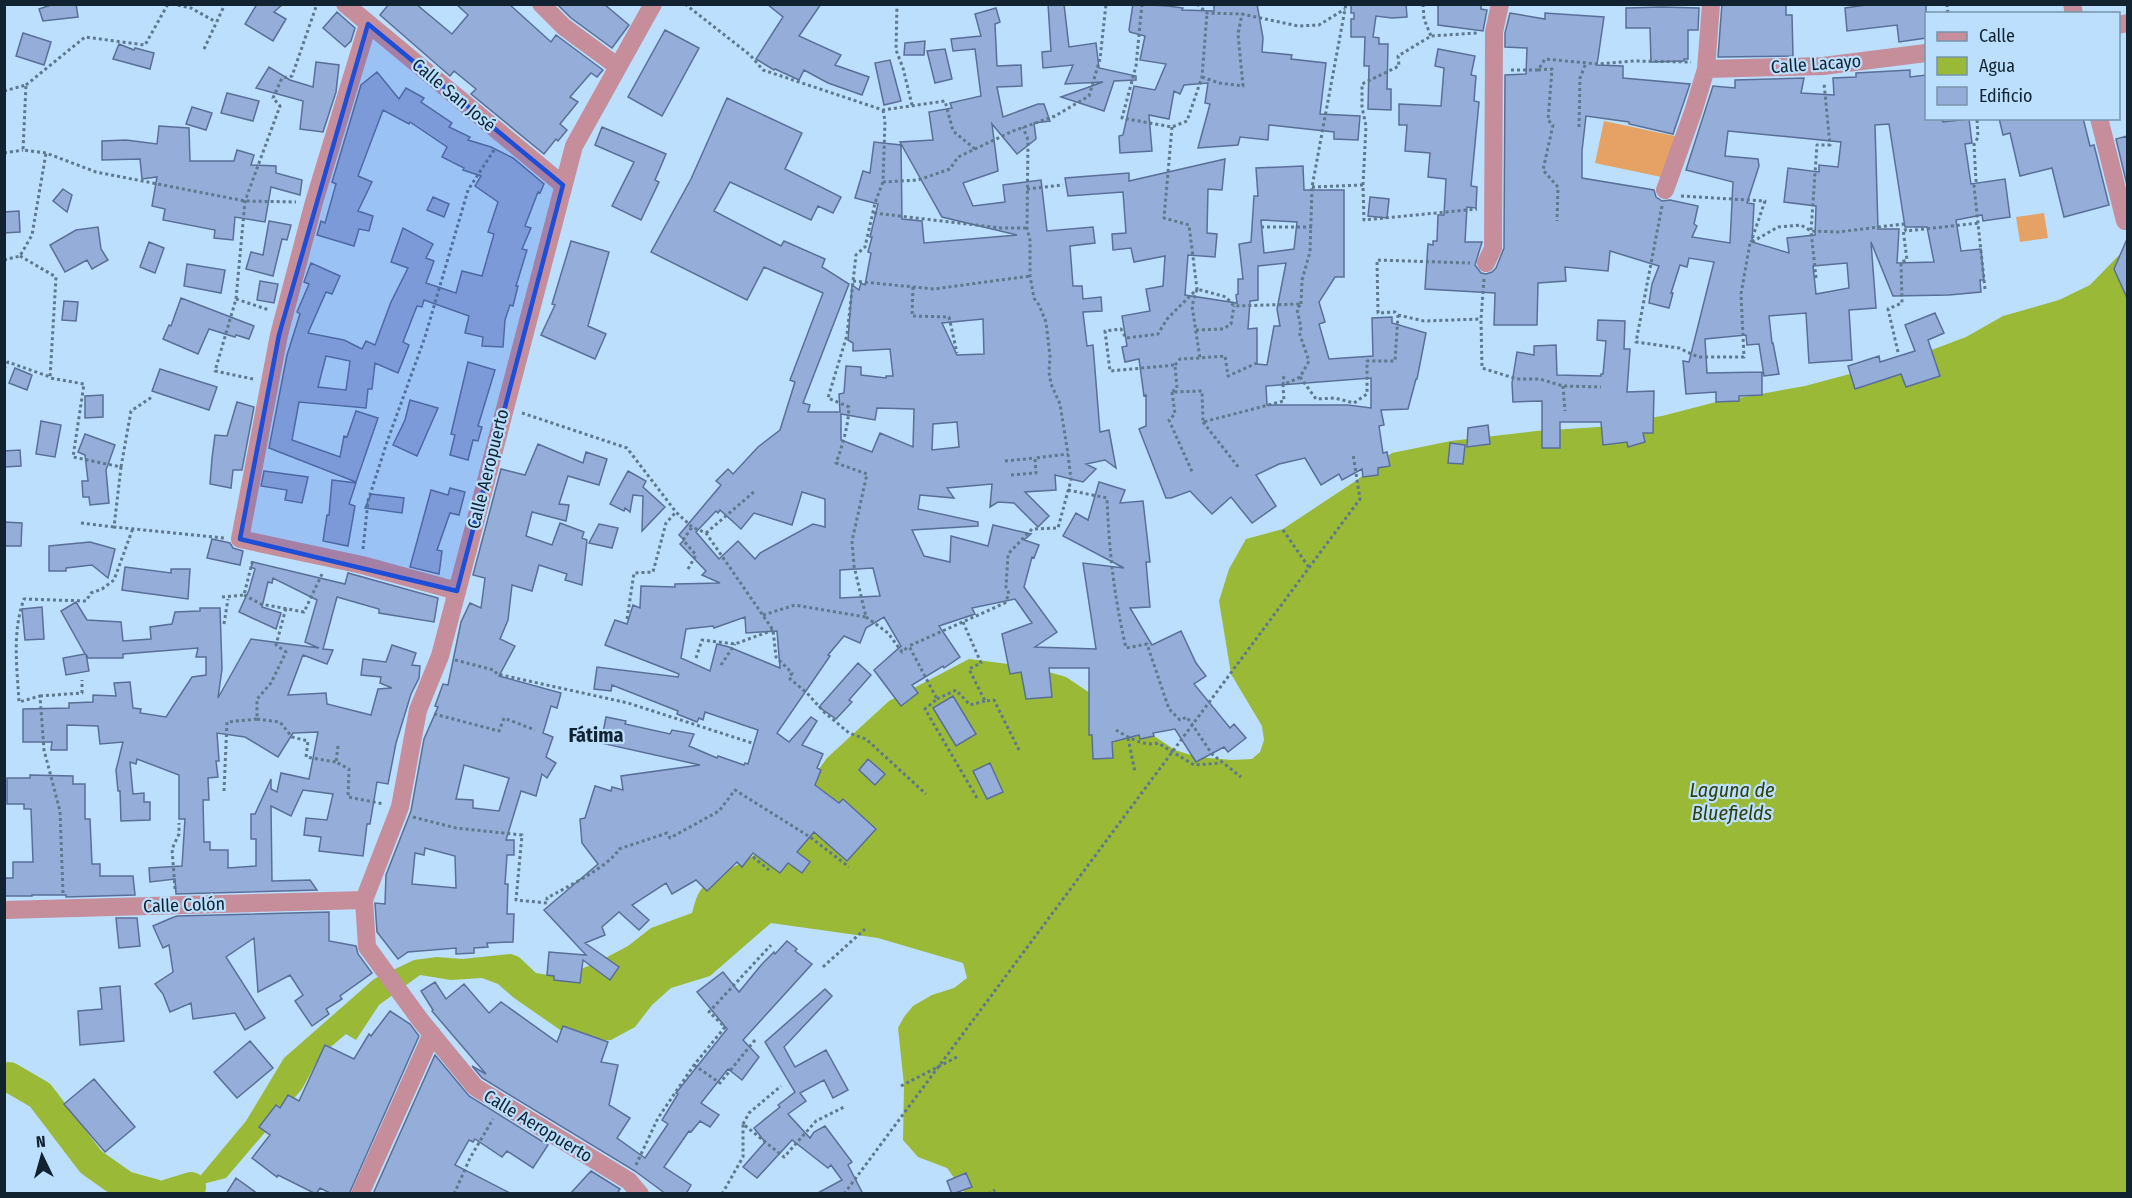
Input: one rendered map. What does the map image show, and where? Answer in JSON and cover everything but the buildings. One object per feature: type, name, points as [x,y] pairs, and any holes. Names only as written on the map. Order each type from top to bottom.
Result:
[{"type":"street","name":"Calle San José","points":[[345,4],[563,186]]},
{"type":"street","points":[[541,4],[564,27],[617,66]]},
{"type":"street","name":"Calle Aeropuerto","points":[[634,1187],[475,1087],[426,1028],[367,947],[364,900],[399,810],[418,710],[440,656],[574,146],[653,4]]},
{"type":"street","points":[[1486,263],[1493,248],[1494,32],[1500,4]]},
{"type":"street","points":[[1664,193],[1693,112],[1706,65],[1711,4]]},
{"type":"street","points":[[368,24],[314,202],[285,315],[270,382],[248,541],[362,565],[457,591]]},
{"type":"street","name":"Calle Lacayo","points":[[1706,65],[1823,66],[1925,53]]},
{"type":"street","points":[[2100,120],[2125,221]]},
{"type":"street","name":"Calle Colón","points":[[4,909],[364,900]]},
{"type":"street","points":[[360,1194],[426,1028]]},
{"type":"path","points":[[4,91],[26,85],[86,37],[145,45],[170,4],[191,8],[216,22]]},
{"type":"path","points":[[204,50],[225,4]]},
{"type":"path","points":[[270,382],[215,371],[236,299],[245,201],[280,106],[273,98],[282,78],[292,76],[317,4]]},
{"type":"path","points":[[685,4],[750,55],[763,70],[883,110],[945,100],[954,131],[975,149]]},
{"type":"path","points":[[899,4],[897,5],[896,50],[912,105]]},
{"type":"path","points":[[884,182],[918,180],[950,169],[958,157],[1055,116],[1089,96],[1100,59],[1106,4]]},
{"type":"path","points":[[1142,4],[1136,66],[1122,118],[1173,127],[1187,121],[1202,77],[1207,13]]},
{"type":"path","points":[[1197,4],[1207,13],[1242,14],[1298,26],[1319,25],[1346,7]]},
{"type":"path","points":[[1423,4],[1424,19],[1431,36]]},
{"type":"path","points":[[1283,385],[1300,377],[1309,361],[1299,333],[1301,328],[1297,309],[1301,304],[1302,280],[1310,252],[1312,187],[1346,7]]},
{"type":"path","points":[[1202,77],[1218,83],[1243,86],[1239,34],[1242,14]]},
{"type":"path","points":[[1493,208],[1364,220],[1366,126],[1362,107],[1362,84],[1399,66],[1398,56],[1431,36],[1494,32]]},
{"type":"path","points":[[1538,70],[1545,59],[1598,64],[1635,61],[1706,65]]},
{"type":"path","points":[[1579,127],[1580,78],[1586,63]]},
{"type":"path","points":[[1816,278],[1811,231],[1817,145],[1830,145],[1823,66]]},
{"type":"path","points":[[1494,71],[1551,69],[1548,120],[1553,125],[1543,170],[1558,187],[1557,221]]},
{"type":"path","points":[[23,150],[26,85]]},
{"type":"path","points":[[866,617],[854,566],[852,541],[867,474],[836,463],[841,444],[848,432],[849,407],[828,398],[847,335],[856,255],[865,247],[873,213],[884,182],[885,121],[883,110]]},
{"type":"path","points":[[1977,120],[1978,137],[1974,145],[1976,181],[1974,186],[1985,289]]},
{"type":"path","points":[[1173,127],[1164,218],[1189,225],[1197,288],[1192,306],[1200,358]]},
{"type":"path","points":[[763,615],[795,606],[866,617],[888,633],[902,652],[909,646],[1005,603],[1009,594],[1006,586],[1008,554],[1032,529],[1058,528],[1071,480],[1060,404],[1049,372],[1050,356],[1046,322],[1034,298],[1030,276],[1030,240],[1027,228],[1028,140],[1023,128]]},
{"type":"path","points":[[362,565],[368,501],[425,337],[468,190],[503,136]]},
{"type":"path","points":[[4,153],[23,150],[46,153],[96,172],[245,201],[314,202]]},
{"type":"path","points":[[20,256],[32,235],[46,153]]},
{"type":"path","points":[[1312,187],[1363,185]]},
{"type":"path","points":[[1027,189],[1063,186]]},
{"type":"path","points":[[1664,193],[1765,201],[1750,243],[1741,294],[1744,357],[1698,357],[1679,348],[1636,342],[1664,193]]},
{"type":"path","points":[[873,213],[1001,228],[1027,228]]},
{"type":"path","points":[[1902,224],[1906,231],[1979,223]]},
{"type":"path","points":[[1750,243],[1778,227],[1801,225],[1811,231],[1838,232],[1902,224]]},
{"type":"path","points":[[1898,352],[1888,309],[1902,303],[1901,262],[1907,260],[1902,224]]},
{"type":"path","points":[[1261,227],[1312,227]]},
{"type":"path","points":[[4,260],[20,256],[56,277],[50,378]]},
{"type":"path","points":[[1481,319],[1424,321],[1398,315],[1395,312],[1377,313],[1377,260],[1486,263],[1481,319],[1482,368],[1517,379],[1540,379],[1563,386],[1601,387]]},
{"type":"path","points":[[852,280],[934,289],[1030,276]]},
{"type":"path","points":[[914,287],[912,316],[949,317],[957,353]]},
{"type":"path","points":[[1197,288],[1226,297],[1234,306]]},
{"type":"path","points":[[1197,288],[1167,319],[1158,334],[1126,338],[1121,329],[1105,331],[1110,372],[1175,365],[1180,359],[1225,356],[1228,376],[1257,363]]},
{"type":"path","points":[[236,299],[285,315]]},
{"type":"path","points":[[1234,306],[1301,304]]},
{"type":"path","points":[[1196,330],[1223,329],[1231,324],[1234,306]]},
{"type":"path","points":[[1300,377],[1316,399],[1335,398],[1354,403],[1367,394],[1367,361],[1395,361],[1398,315]]},
{"type":"path","points":[[4,369],[6,362],[50,378],[84,384],[73,457],[122,467]]},
{"type":"path","points":[[1172,392],[1177,388],[1175,365]]},
{"type":"path","points":[[1203,422],[1284,401],[1284,373]]},
{"type":"path","points":[[1563,386],[1564,411]]},
{"type":"path","points":[[1172,392],[1202,391],[1203,422],[1239,468]]},
{"type":"path","points":[[1172,392],[1175,414],[1169,420],[1193,474]]},
{"type":"path","points":[[114,526],[131,411],[152,397]]},
{"type":"path","points":[[504,407],[627,448],[676,512],[692,527],[706,533],[773,630],[776,657],[792,673],[789,678],[832,719],[849,733],[866,739],[926,794]]},
{"type":"path","points":[[1005,461],[1068,454]]},
{"type":"path","points":[[844,1194],[1360,499],[1353,454]]},
{"type":"path","points":[[1011,475],[1036,473],[1035,458]]},
{"type":"path","points":[[1068,490],[1107,498],[1109,555],[1115,603],[1126,648],[1147,644],[1169,709],[1180,720],[1187,717],[1212,754],[1241,777]]},
{"type":"path","points":[[706,533],[755,491]]},
{"type":"path","points":[[627,619],[634,573],[653,572],[666,523],[676,512]]},
{"type":"path","points":[[81,523],[248,541],[244,595]]},
{"type":"path","points":[[688,569],[696,555],[684,540],[692,527]]},
{"type":"path","points":[[82,680],[82,693],[40,696],[19,702],[16,645],[18,615],[24,599],[86,601],[91,592],[102,589],[114,580],[133,528]]},
{"type":"path","points":[[1283,530],[1310,569]]},
{"type":"path","points":[[222,597],[244,595],[261,604],[304,612],[329,558]]},
{"type":"path","points":[[224,624],[228,598]]},
{"type":"path","points":[[257,719],[257,699],[271,684],[286,652],[276,645],[286,608]]},
{"type":"path","points":[[963,622],[981,663],[969,669],[985,701]]},
{"type":"path","points":[[696,658],[702,640],[735,644],[773,630]]},
{"type":"path","points":[[721,665],[735,644]]},
{"type":"path","points":[[909,646],[937,699]]},
{"type":"path","points":[[440,656],[494,670],[497,674],[628,703],[752,743]]},
{"type":"path","points":[[977,798],[926,709],[937,699],[956,690],[970,705],[994,699],[1019,750]]},
{"type":"path","points":[[40,696],[44,750],[60,811],[64,909]]},
{"type":"path","points":[[418,710],[499,731],[504,718],[535,730]]},
{"type":"path","points":[[224,791],[227,722],[257,719],[280,722],[292,737],[308,741],[306,758],[336,762],[350,770],[348,797],[456,828],[522,835],[516,900],[547,903],[547,898],[602,866],[616,855],[619,849],[667,833],[670,838],[708,818],[719,811],[735,790],[810,837],[849,867]]},
{"type":"path","points":[[1116,730],[1128,738],[1150,746],[1158,743],[1194,765],[1223,763]]},
{"type":"path","points":[[1128,738],[1135,772]]},
{"type":"path","points":[[336,762],[338,746]]},
{"type":"path","points":[[175,906],[172,849],[179,834],[179,823]]},
{"type":"path","points":[[753,857],[769,870]]},
{"type":"path","points":[[823,968],[865,929]]},
{"type":"path","points":[[634,1187],[658,1118],[694,1065],[725,1027],[709,1012],[771,945]]},
{"type":"path","points":[[694,1065],[720,1083],[755,1040]]},
{"type":"path","points":[[901,1086],[957,1057]]},
{"type":"path","points":[[723,1194],[743,1157],[743,1124],[749,1113],[781,1086]]},
{"type":"path","points":[[454,1194],[470,1158],[501,1104]]},
{"type":"path","points":[[743,1124],[784,1157],[816,1121],[846,1106]]},
{"type":"path","points":[[988,1194],[995,1190]]},
{"type":"highlighted area","points":[[368,24],[563,185],[457,591],[240,539],[279,335]]},
{"type":"shaded area","points":[[1604,121],[1675,136],[1666,178],[1595,163]]},
{"type":"shaded area","points":[[2044,213],[2048,238],[2020,242],[2016,217]]},
{"type":"water","name":"Laguna de Bluefields","points":[[2127,247],[2127,1193],[965,1193],[947,1168],[918,1157],[903,1140],[904,1085],[898,1028],[913,1006],[932,995],[954,988],[967,978],[963,963],[878,938],[771,923],[710,976],[671,988],[652,1005],[635,1027],[611,1040],[587,1042],[569,1036],[514,998],[498,984],[482,978],[451,980],[420,975],[379,1005],[356,1040],[346,1034],[320,1056],[302,1089],[226,1178],[191,1187],[246,1121],[284,1058],[374,979],[414,960],[437,957],[462,959],[511,954],[519,957],[536,973],[560,977],[596,963],[628,946],[651,928],[692,913],[697,896],[706,884],[720,873],[745,861],[759,851],[827,758],[865,723],[889,701],[969,659],[1031,667],[1066,677],[1175,750],[1197,757],[1252,759],[1260,752],[1264,740],[1262,726],[1231,674],[1219,601],[1229,569],[1246,539],[1283,529],[1357,480],[1392,453],[1451,441],[1536,431],[1614,426],[1716,402],[1805,386],[1913,357],[1966,337],[2003,316],[2059,300],[2090,285]]},
{"type":"waterway","points":[[4,1078],[9,1077],[40,1095],[91,1162],[125,1186],[154,1194]]},
{"type":"waterway","points":[[168,1194],[191,1187]]},
{"type":"district","name":"Fátima","points":[[596,735]]}]
